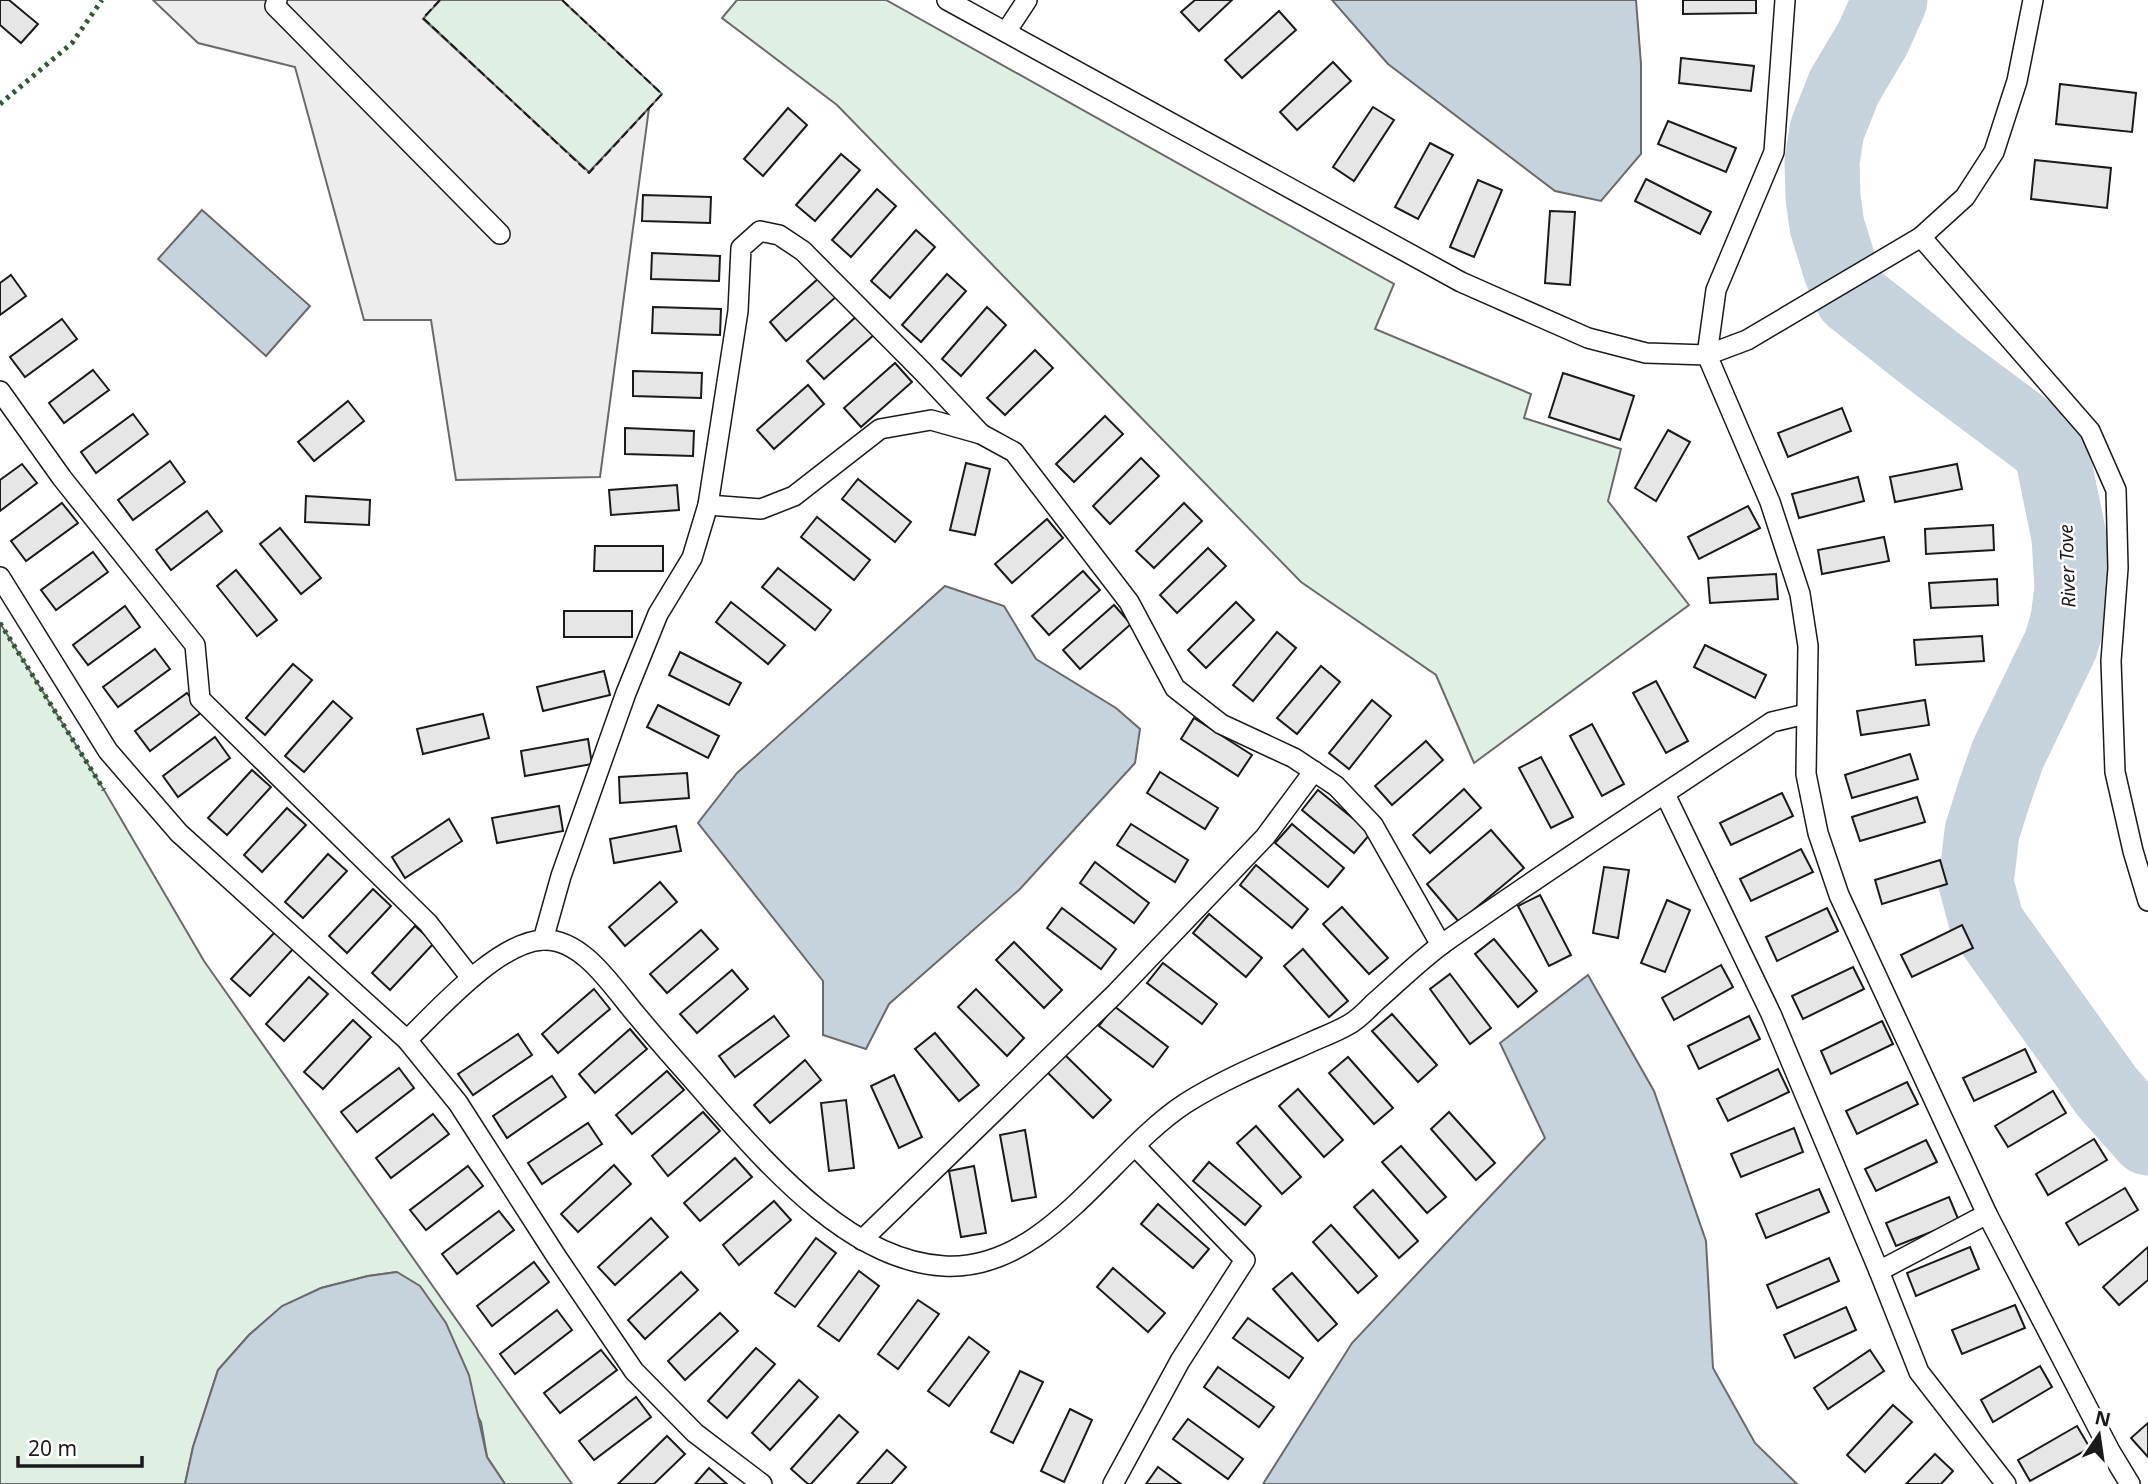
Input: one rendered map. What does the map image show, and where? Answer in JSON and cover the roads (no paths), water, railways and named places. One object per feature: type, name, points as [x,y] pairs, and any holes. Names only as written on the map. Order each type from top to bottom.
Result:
[{"type":"lane","points":[[277,0],[275,6],[500,234]]},
{"type":"lane","points":[[947,0],[1461,282],[1588,338],[1646,353],[1707,355],[1747,340],[1921,237],[1965,197],[1994,152],[2017,81],[2033,0]]},
{"type":"lane","points":[[1006,32],[1027,0]]},
{"type":"lane","points":[[1785,0],[1774,152],[1716,290],[1707,355],[1770,502],[1800,594],[1808,646],[1806,774],[1818,833],[1839,895],[1987,1214],[2110,1451],[2130,1484]]},
{"type":"lane","points":[[543,940],[561,876],[626,694],[658,614],[691,558],[708,505],[738,311],[741,248],[760,231],[779,235],[803,251],[981,434]]},
{"type":"lane","points":[[1921,237],[2090,431],[2116,489],[2118,568],[2112,661],[2115,772],[2133,851],[2148,901]]},
{"type":"lane","points":[[0,391],[62,478],[195,645],[201,699],[428,923],[471,978]]},
{"type":"lane","points":[[708,505],[761,509],[794,496],[880,429],[931,421],[981,434],[1014,452],[1129,602],[1175,688],[1221,724],[1294,758],[1336,786],[1373,825],[1441,945]]},
{"type":"lane","points":[[0,577],[108,751],[179,833],[407,1040],[458,1104],[634,1371],[695,1433],[762,1484]]},
{"type":"lane","points":[[407,1040],[471,978],[511,950],[543,940],[569,945],[601,970],[638,1017],[769,1166],[814,1207],[862,1240],[908,1261],[946,1267],[983,1263],[1027,1243],[1074,1207],[1135,1146],[1184,1104],[1256,1066],[1351,1024],[1441,945],[1772,722],[1806,714]]},
{"type":"lane","points":[[862,1240],[1114,995],[1265,838],[1314,771]]},
{"type":"lane","points":[[1665,794],[1771,1014],[1919,1372],[2006,1484]]},
{"type":"lane","points":[[1113,1484],[1180,1361],[1245,1260],[1135,1146]]},
{"type":"lane","points":[[1879,1270],[1987,1214]]},
{"type":"waterway","name":"River Tove","points":[[1890,0],[1873,38],[1844,87],[1827,130],[1822,162],[1827,226],[1852,297],[2051,449],[2069,537],[2072,588],[2068,619],[2061,644],[2008,754],[1994,794],[1982,832],[1976,883],[1987,924],[2107,1092],[2148,1138]]}]
